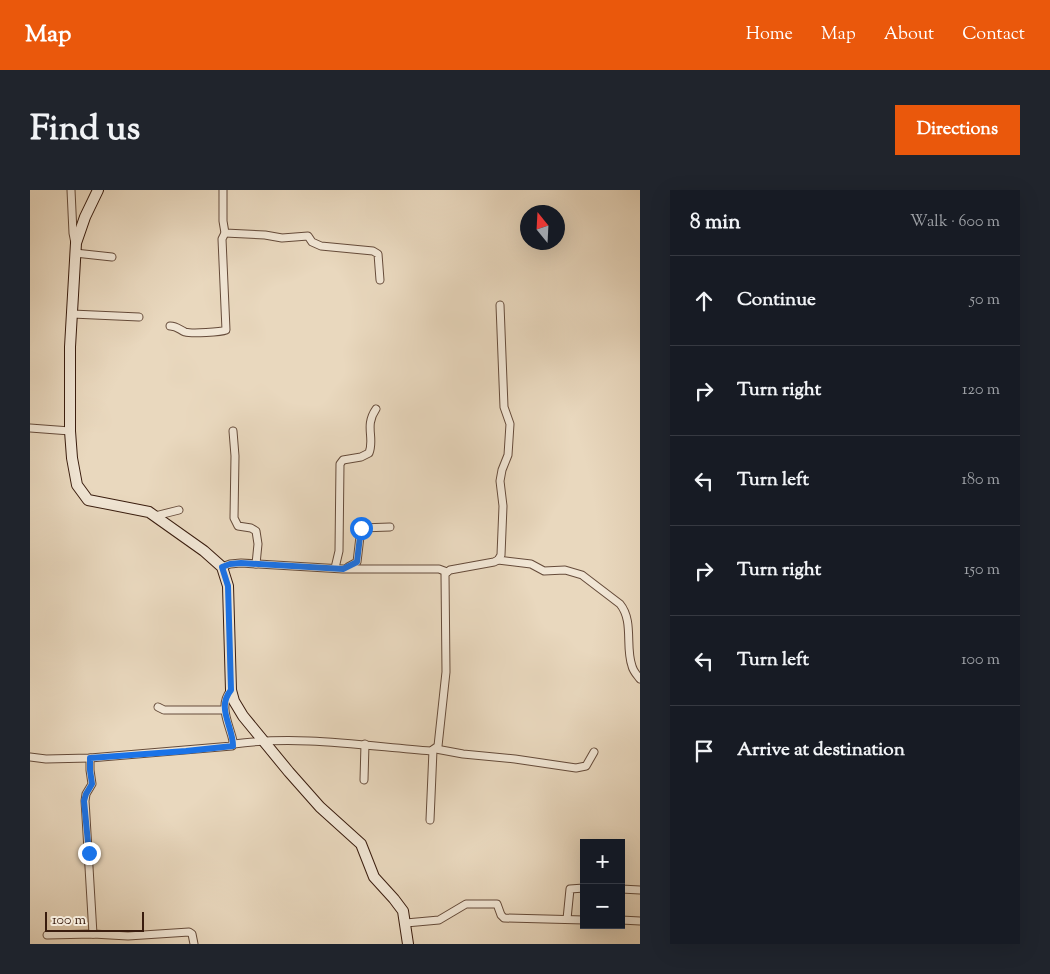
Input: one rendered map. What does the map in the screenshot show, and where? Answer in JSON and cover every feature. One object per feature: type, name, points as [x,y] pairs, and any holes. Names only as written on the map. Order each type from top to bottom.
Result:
[{"type":"street","points":[[72,190],[75,248],[70,347],[70,431],[75,478],[80,491],[84,497],[94,502],[136,508],[156,516],[204,551],[222,567],[228,586],[231,690],[234,701],[239,710],[310,796],[361,844],[374,877],[403,911],[408,944]]},
{"type":"street","points":[[75,248],[85,217],[98,190]]},
{"type":"street","points":[[170,326],[175,326],[186,332],[220,332],[226,330],[222,239],[225,233],[223,190]]},
{"type":"street","points":[[225,233],[265,235],[282,238],[308,236],[312,242],[321,246],[373,251],[380,258],[380,280]]},
{"type":"street","points":[[75,248],[112,257]]},
{"type":"street","points":[[498,560],[501,549],[503,506],[500,481],[508,455],[510,424],[504,407],[500,305]]},
{"type":"street","points":[[72,314],[139,316]]},
{"type":"street","points":[[335,568],[338,551],[340,464],[343,460],[361,457],[369,453],[370,419],[376,408]]},
{"type":"street","points":[[30,428],[70,431]]},
{"type":"street","points":[[233,431],[235,456],[234,518],[238,526],[251,528],[256,531],[258,544],[256,564]]},
{"type":"street","points":[[156,516],[179,510]]},
{"type":"street","points":[[343,569],[357,562],[361,528],[390,527]]},
{"type":"street","points":[[222,567],[230,564],[256,564],[343,569],[439,569],[447,572],[498,560],[531,564],[544,570],[565,570],[582,575],[623,608],[627,620],[631,664],[640,679]]},
{"type":"street","points":[[430,820],[435,749],[438,746],[446,672],[445,577],[447,572]]},
{"type":"street","points":[[231,690],[226,696],[224,710],[234,744]]},
{"type":"street","points":[[158,707],[164,710],[224,710]]},
{"type":"street","points":[[30,757],[46,759],[90,758],[186,751],[230,747],[234,744],[263,740],[435,749],[576,768],[586,766],[594,752]]},
{"type":"street","points":[[364,780],[365,744]]},
{"type":"street","points":[[90,758],[92,784],[84,801],[93,934]]},
{"type":"street","points":[[567,919],[570,889],[580,888]]},
{"type":"street","points":[[625,889],[640,890]]},
{"type":"street","points":[[406,923],[437,920],[462,905],[471,903],[497,904],[504,918],[580,920]]},
{"type":"street","points":[[625,920],[640,921]]},
{"type":"street","points":[[46,935],[93,934],[128,936],[189,932],[192,934],[194,944]]},
{"type":"route","points":[[89,853],[84,801],[93,781],[89,766],[90,758],[233,746],[234,742],[224,711],[226,696],[231,690],[228,586],[222,567],[241,563],[343,569],[357,562],[361,528]]}]
